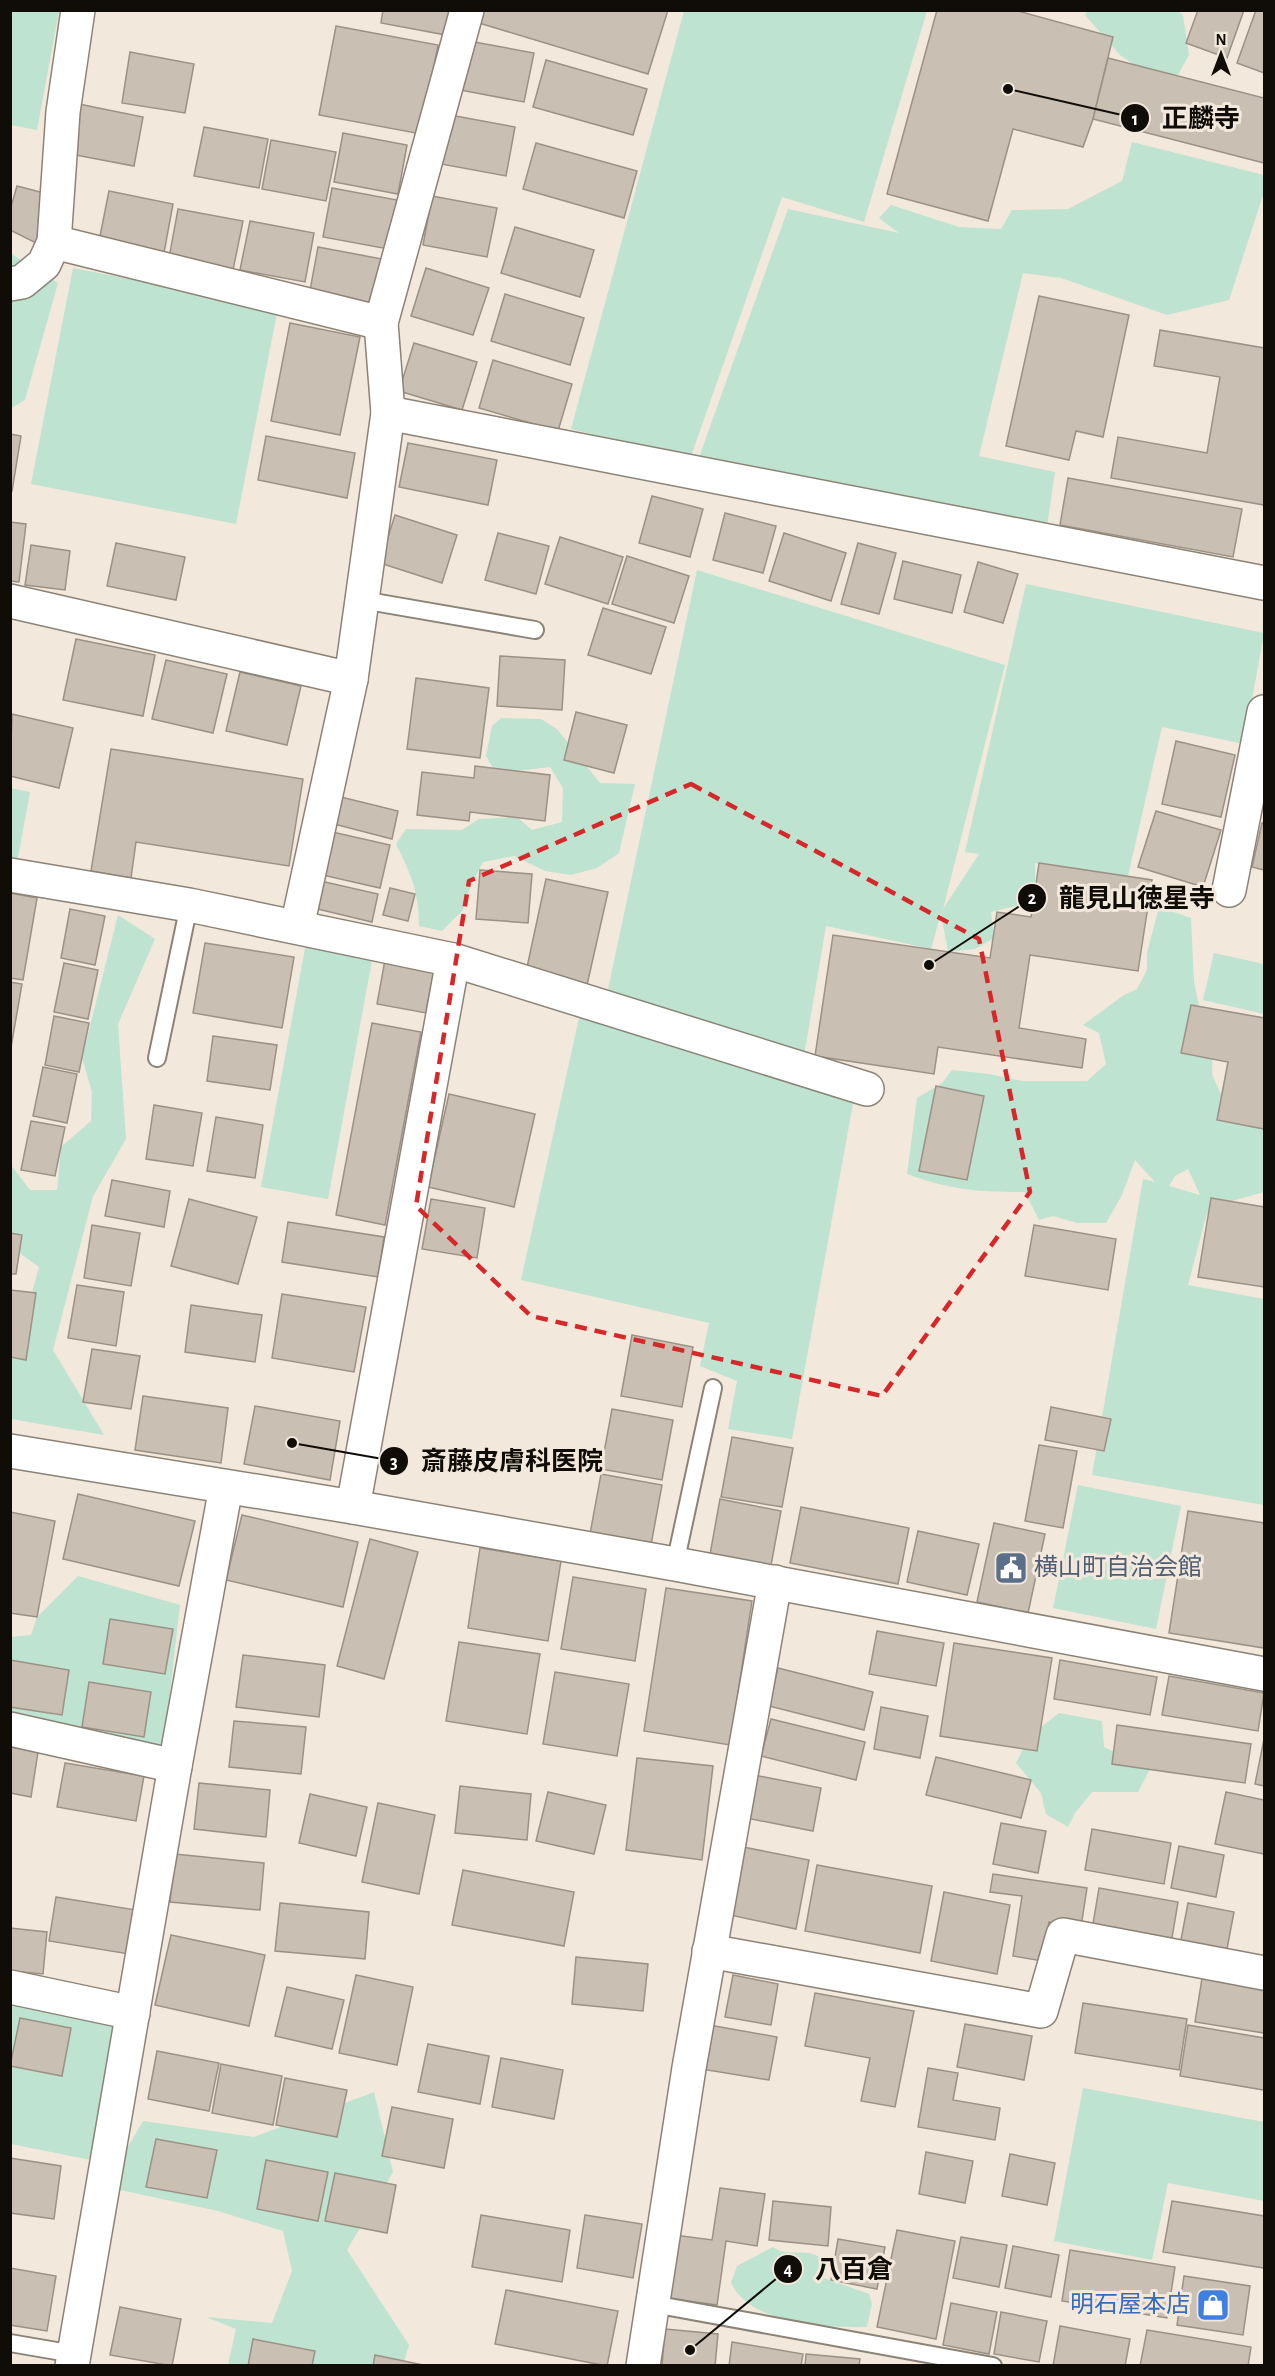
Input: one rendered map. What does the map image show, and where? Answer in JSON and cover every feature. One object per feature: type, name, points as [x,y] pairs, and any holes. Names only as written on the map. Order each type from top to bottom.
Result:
[{"type":"street","points":[[10,284],[22,282],[44,264],[54,242],[63,111],[78,10]]},
{"type":"street","points":[[297,927],[351,679],[362,600],[388,413],[381,323],[467,10]]},
{"type":"street","points":[[54,242],[381,323]]},
{"type":"street","points":[[388,413],[1264,584]]},
{"type":"street","points":[[10,601],[351,679]]},
{"type":"street","points":[[1229,890],[1264,712]]},
{"type":"street","points":[[10,875],[189,905],[453,960],[867,1089]]},
{"type":"street","points":[[353,1508],[453,960]]},
{"type":"street","points":[[10,1451],[675,1564],[1264,1674]]},
{"type":"street","points":[[73,2360],[175,1766],[226,1487]]},
{"type":"street","points":[[643,2366],[689,2068],[775,1582]]},
{"type":"street","points":[[10,1729],[175,1766]]},
{"type":"street","points":[[709,1951],[1041,2011],[1063,1935],[1264,1973]]},
{"type":"street","points":[[10,1987],[133,2013]]},
{"type":"lane","points":[[362,600],[535,630]]},
{"type":"lane","points":[[157,1058],[189,905]]},
{"type":"lane","points":[[675,1564],[713,1388]]},
{"type":"lane","points":[[653,2304],[993,2366]]},
{"type":"lane","points":[[10,2343],[73,2360]]},
{"type":"highlighted area","points":[[691,784],[979,939],[1030,1192],[882,1396],[531,1316],[416,1206],[469,881]]},
{"type":"green space","points":[[1176,10],[1183,15],[1189,55],[1170,89],[1120,55],[1085,15],[1087,11]]},
{"type":"green space","points":[[10,11],[59,11],[37,130],[11,125]]},
{"type":"green space","points":[[684,11],[927,11],[864,222],[782,197],[690,459],[571,429]]},
{"type":"green space","points":[[1132,142],[1264,175],[1264,192],[1229,300],[1167,315],[1061,278],[1023,273],[979,456],[1055,472],[1046,533],[697,463],[788,209],[899,233],[879,218],[891,205],[959,227],[1001,229],[1012,210],[1068,209],[1122,181]]},
{"type":"green space","points":[[10,253],[58,283],[25,400],[11,408]]},
{"type":"green space","points":[[73,268],[278,308],[236,524],[31,484]]},
{"type":"green space","points":[[697,570],[1005,665],[943,909],[979,854],[965,852],[1026,584],[1264,633],[1244,744],[1162,727],[1128,876],[1035,863],[1035,891],[1023,904],[991,912],[994,938],[975,949],[948,952],[941,913],[931,949],[826,926],[804,1056],[607,994]]},
{"type":"green space","points":[[501,718],[541,719],[557,729],[600,783],[635,784],[619,853],[597,868],[571,875],[545,871],[514,856],[483,862],[469,890],[463,910],[442,931],[419,926],[418,903],[413,884],[396,844],[406,829],[462,830],[479,819],[517,817],[532,830],[562,822],[563,788],[550,767],[516,771],[498,776],[486,756],[492,726]]},
{"type":"green space","points":[[10,788],[30,792],[16,868],[11,867]]},
{"type":"green space","points":[[1159,907],[1191,918],[1194,982],[1203,1025],[1213,1041],[1212,1074],[1222,1097],[1264,1112],[1264,1192],[1217,1205],[1209,1215],[1207,1213],[1188,1285],[1264,1299],[1264,1505],[1092,1475],[1143,1179],[1155,1182],[1135,1160],[1122,1195],[1106,1223],[1077,1223],[1053,1216],[1039,1220],[1025,1192],[965,1189],[937,1184],[907,1174],[917,1098],[942,1083],[952,1070],[1022,1081],[1087,1081],[1106,1064],[1099,1033],[1083,1025],[1124,995],[1137,989],[1147,970],[1147,953]],"holes":[[[1188,1169],[1200,1195],[1169,1186],[1175,1176]]]},
{"type":"green space","points":[[118,915],[155,939],[118,1024],[126,1139],[93,1196],[53,1350],[104,1435],[11,1419],[11,1359],[14,1358],[39,1267],[11,1247],[10,1164],[30,1190],[57,1190],[61,1147],[91,1121],[92,1092],[82,1058]]},
{"type":"green space","points":[[306,943],[373,955],[328,1199],[261,1187]]},
{"type":"green space","points":[[1214,953],[1264,964],[1264,1014],[1203,1000]]},
{"type":"green space","points":[[581,1009],[854,1098],[792,1439],[728,1429],[737,1381],[700,1366],[709,1323],[521,1280]]},
{"type":"green space","points":[[1078,1485],[1181,1506],[1156,1629],[1053,1608]]},
{"type":"green space","points":[[78,1576],[180,1605],[163,1752],[11,1720],[11,1637],[31,1635],[37,1617]]},
{"type":"green space","points":[[1059,1713],[1102,1721],[1104,1747],[1150,1769],[1138,1792],[1092,1792],[1075,1813],[1068,1827],[1046,1814],[1041,1793],[1016,1763],[1030,1736]]},
{"type":"green space","points":[[10,2002],[122,2025],[96,2161],[11,2144]]},
{"type":"green space","points":[[1083,2088],[1264,2122],[1264,2201],[1168,2183],[1152,2260],[1054,2241]]},
{"type":"green space","points":[[374,2092],[393,2172],[347,2250],[409,2345],[403,2365],[228,2365],[236,2329],[206,2317],[272,2323],[292,2271],[283,2231],[218,2211],[120,2190],[125,2152],[143,2121],[254,2137]]},
{"type":"green space","points":[[773,2247],[785,2252],[818,2256],[825,2261],[824,2278],[869,2294],[872,2304],[867,2327],[836,2327],[801,2323],[768,2314],[753,2307],[742,2298],[731,2283],[737,2266]]},
{"type":"building","points":[[383,10],[450,10],[446,35],[381,23]]},
{"type":"building","points":[[483,10],[668,10],[648,74],[479,23]]},
{"type":"building","points":[[937,10],[1014,10],[1113,37],[1093,119],[1083,147],[1013,129],[988,221],[887,194]]},
{"type":"building","points":[[1198,10],[1244,10],[1227,58],[1186,43]]},
{"type":"building","points":[[1256,10],[1264,10],[1264,73],[1237,63]]},
{"type":"building","points":[[336,26],[438,45],[421,134],[319,115]]},
{"type":"building","points":[[469,41],[534,53],[524,102],[460,90]]},
{"type":"building","points":[[130,52],[194,64],[185,113],[122,103]]},
{"type":"building","points":[[1108,58],[1264,98],[1264,163],[1093,119]]},
{"type":"building","points":[[546,60],[647,89],[633,135],[533,107]]},
{"type":"building","points":[[79,104],[143,117],[134,166],[70,154]]},
{"type":"building","points":[[450,115],[515,127],[506,176],[441,164]]},
{"type":"building","points":[[204,127],[268,139],[259,188],[194,176]]},
{"type":"building","points":[[343,133],[407,145],[398,194],[334,182]]},
{"type":"building","points":[[271,140],[336,152],[326,201],[262,189]]},
{"type":"building","points":[[536,143],[637,171],[624,218],[523,189]]},
{"type":"building","points":[[17,186],[48,194],[36,243],[10,230],[10,210]]},
{"type":"building","points":[[332,188],[397,200],[388,249],[323,237]]},
{"type":"building","points":[[109,191],[173,204],[164,253],[99,241]]},
{"type":"building","points":[[432,196],[497,208],[487,257],[423,245]]},
{"type":"building","points":[[178,209],[243,221],[233,270],[169,258]]},
{"type":"building","points":[[250,221],[314,233],[305,282],[240,270]]},
{"type":"building","points":[[515,227],[594,250],[580,297],[501,273]]},
{"type":"building","points":[[318,247],[382,259],[373,308],[309,296]]},
{"type":"building","points":[[426,268],[489,288],[473,335],[411,316]]},
{"type":"building","points":[[505,294],[584,318],[570,365],[491,341]]},
{"type":"building","points":[[1039,296],[1129,315],[1103,437],[1076,431],[1069,460],[1006,446]]},
{"type":"building","points":[[290,323],[360,337],[340,435],[271,421]]},
{"type":"building","points":[[1160,330],[1264,348],[1264,505],[1111,478],[1118,437],[1207,453],[1220,377],[1154,366]]},
{"type":"building","points":[[414,343],[477,362],[462,410],[399,391]]},
{"type":"building","points":[[493,360],[572,384],[558,431],[479,408]]},
{"type":"building","points":[[10,434],[21,436],[12,491],[10,491]]},
{"type":"building","points":[[266,436],[355,453],[347,498],[258,480]]},
{"type":"building","points":[[408,443],[497,460],[488,505],[399,487]]},
{"type":"building","points":[[1068,478],[1242,509],[1233,557],[1060,525]]},
{"type":"building","points":[[652,496],[703,509],[690,557],[639,543]]},
{"type":"building","points":[[725,513],[776,526],[763,573],[713,560]]},
{"type":"building","points":[[395,515],[457,535],[442,583],[380,563]]},
{"type":"building","points":[[10,522],[26,524],[19,582],[10,581]]},
{"type":"building","points":[[498,533],[549,546],[536,594],[485,580]]},
{"type":"building","points":[[784,533],[846,553],[831,601],[769,581]]},
{"type":"building","points":[[560,537],[623,557],[608,604],[545,584]]},
{"type":"building","points":[[116,543],[185,557],[176,600],[107,586]]},
{"type":"building","points":[[858,543],[896,553],[879,614],[841,604]]},
{"type":"building","points":[[31,545],[70,551],[65,590],[25,585]]},
{"type":"building","points":[[627,556],[689,576],[674,623],[612,604]]},
{"type":"building","points":[[903,561],[961,575],[952,613],[894,599]]},
{"type":"building","points":[[978,562],[1018,574],[1003,623],[964,612]]},
{"type":"building","points":[[603,608],[666,627],[651,674],[588,655]]},
{"type":"building","points":[[76,639],[155,655],[143,716],[63,700]]},
{"type":"building","points":[[500,656],[565,660],[562,710],[497,706]]},
{"type":"building","points":[[166,660],[227,674],[213,733],[152,719]]},
{"type":"building","points":[[240,672],[301,686],[287,745],[226,731]]},
{"type":"building","points":[[416,678],[489,688],[480,758],[407,749]]},
{"type":"building","points":[[576,712],[627,725],[614,773],[564,760]]},
{"type":"building","points":[[12,714],[73,728],[59,788],[10,776]]},
{"type":"building","points":[[1176,741],[1235,755],[1221,817],[1162,804]]},
{"type":"building","points":[[111,749],[303,779],[289,866],[136,842],[131,878],[91,871]]},
{"type":"building","points":[[475,766],[550,775],[545,821],[470,812],[469,821],[417,815],[422,772],[474,778]]},
{"type":"building","points":[[337,796],[398,811],[392,839],[330,823]]},
{"type":"building","points":[[1156,811],[1221,830],[1203,887],[1138,867]]},
{"type":"building","points":[[1262,823],[1264,823],[1264,870],[1252,867]]},
{"type":"building","points":[[328,831],[390,845],[380,888],[318,874]]},
{"type":"building","points":[[1039,863],[1152,880],[1138,971],[1030,955],[1019,1028],[1086,1039],[1082,1068],[938,1047],[934,1074],[815,1056],[833,935],[990,958],[997,912],[1031,917]]},
{"type":"building","points":[[480,870],[532,874],[528,923],[476,919]]},
{"type":"building","points":[[546,879],[608,892],[587,985],[526,972]]},
{"type":"building","points":[[316,880],[378,894],[372,922],[309,907]]},
{"type":"building","points":[[390,888],[415,894],[408,921],[383,915]]},
{"type":"building","points":[[10,893],[37,898],[23,980],[10,978]]},
{"type":"building","points":[[70,909],[105,916],[95,965],[61,958]]},
{"type":"building","points":[[205,943],[294,957],[282,1028],[193,1013]]},
{"type":"building","points":[[385,960],[434,970],[426,1013],[377,1004]]},
{"type":"building","points":[[64,963],[98,970],[88,1019],[54,1012]]},
{"type":"building","points":[[10,982],[22,984],[10,1053]]},
{"type":"building","points":[[1191,1005],[1264,1018],[1264,1129],[1217,1120],[1228,1062],[1181,1053]]},
{"type":"building","points":[[54,1016],[89,1023],[79,1072],[45,1065]]},
{"type":"building","points":[[372,1023],[421,1032],[385,1225],[336,1215]]},
{"type":"building","points":[[213,1036],[277,1045],[270,1090],[207,1081]]},
{"type":"building","points":[[43,1067],[77,1074],[67,1123],[33,1116]]},
{"type":"building","points":[[936,1086],[984,1096],[967,1180],[919,1171]]},
{"type":"building","points":[[449,1094],[535,1114],[514,1207],[428,1187]]},
{"type":"building","points":[[154,1105],[202,1113],[193,1166],[146,1159]]},
{"type":"building","points":[[216,1117],[263,1125],[255,1178],[207,1171]]},
{"type":"building","points":[[31,1121],[65,1127],[55,1176],[21,1170]]},
{"type":"building","points":[[112,1180],[170,1191],[164,1227],[105,1216]]},
{"type":"building","points":[[1211,1198],[1264,1207],[1264,1287],[1198,1277]]},
{"type":"building","points":[[189,1199],[257,1217],[238,1284],[171,1266]]},
{"type":"building","points":[[431,1199],[485,1208],[477,1258],[422,1249]]},
{"type":"building","points":[[288,1222],[384,1237],[378,1277],[282,1262]]},
{"type":"building","points":[[92,1225],[140,1233],[131,1286],[84,1278]]},
{"type":"building","points":[[1034,1225],[1116,1239],[1108,1290],[1025,1276]]},
{"type":"building","points":[[10,1233],[22,1235],[16,1274],[10,1274]]},
{"type":"building","points":[[77,1285],[124,1292],[116,1346],[68,1338]]},
{"type":"building","points":[[10,1290],[36,1293],[26,1360],[10,1357]]},
{"type":"building","points":[[282,1294],[366,1307],[354,1372],[272,1358]]},
{"type":"building","points":[[191,1305],[262,1315],[255,1362],[185,1352]]},
{"type":"building","points":[[632,1335],[693,1347],[682,1407],[621,1396]]},
{"type":"building","points":[[92,1349],[140,1356],[131,1409],[83,1402]]},
{"type":"building","points":[[143,1396],[228,1408],[221,1463],[135,1450]]},
{"type":"building","points":[[255,1406],[340,1421],[330,1480],[244,1464]]},
{"type":"building","points":[[1051,1407],[1111,1419],[1104,1451],[1045,1440]]},
{"type":"building","points":[[612,1409],[673,1420],[662,1480],[601,1469]]},
{"type":"building","points":[[732,1437],[793,1448],[782,1507],[721,1497]]},
{"type":"building","points":[[1039,1445],[1077,1451],[1063,1528],[1025,1521]]},
{"type":"building","points":[[601,1474],[662,1485],[651,1545],[590,1534]]},
{"type":"building","points":[[78,1494],[195,1521],[179,1586],[63,1559]]},
{"type":"building","points":[[720,1499],[781,1511],[770,1571],[709,1560]]},
{"type":"building","points":[[801,1507],[909,1528],[898,1584],[790,1563]]},
{"type":"building","points":[[1188,1511],[1264,1523],[1264,1648],[1169,1633]]},
{"type":"building","points":[[10,1512],[55,1521],[37,1617],[10,1613]]},
{"type":"building","points":[[242,1515],[358,1542],[343,1607],[226,1580]]},
{"type":"building","name":"横山町自治会館","points":[[994,1523],[1045,1534],[1028,1613],[977,1602]]},
{"type":"building","points":[[918,1531],[979,1544],[967,1595],[907,1582]]},
{"type":"building","points":[[370,1539],[418,1552],[384,1679],[337,1666]]},
{"type":"building","points":[[480,1548],[561,1561],[548,1641],[468,1628]]},
{"type":"building","points":[[573,1577],[646,1589],[635,1661],[561,1649]]},
{"type":"building","points":[[666,1588],[752,1601],[730,1745],[644,1731]]},
{"type":"building","points":[[110,1619],[173,1629],[165,1674],[103,1664]]},
{"type":"building","points":[[877,1631],[944,1643],[936,1686],[869,1674]]},
{"type":"building","points":[[459,1642],[540,1654],[527,1734],[446,1721]]},
{"type":"building","points":[[954,1643],[1052,1658],[1037,1751],[940,1736]]},
{"type":"building","points":[[243,1655],[325,1665],[319,1717],[236,1707]]},
{"type":"building","points":[[10,1660],[69,1670],[62,1715],[10,1707]]},
{"type":"building","points":[[1060,1660],[1157,1677],[1150,1715],[1054,1699]]},
{"type":"building","points":[[778,1668],[873,1692],[864,1730],[769,1706]]},
{"type":"building","points":[[555,1672],[629,1684],[617,1756],[543,1744]]},
{"type":"building","points":[[1169,1676],[1264,1693],[1258,1731],[1162,1715]]},
{"type":"building","points":[[89,1682],[151,1692],[144,1737],[82,1727]]},
{"type":"building","points":[[881,1707],[928,1716],[920,1758],[874,1749]]},
{"type":"building","points":[[771,1719],[865,1742],[856,1780],[761,1756]]},
{"type":"building","points":[[234,1721],[306,1727],[301,1774],[229,1767]]},
{"type":"building","points":[[1117,1725],[1251,1744],[1245,1783],[1112,1764]]},
{"type":"building","points":[[1264,1739],[1264,1786],[1255,1784]]},
{"type":"building","points":[[10,1747],[38,1752],[31,1797],[10,1793]]},
{"type":"building","points":[[936,1757],[1031,1780],[1021,1818],[926,1795]]},
{"type":"building","points":[[637,1758],[713,1766],[702,1860],[626,1850]]},
{"type":"building","points":[[65,1763],[144,1776],[136,1821],[57,1807]]},
{"type":"building","points":[[754,1775],[821,1788],[813,1831],[746,1818]]},
{"type":"building","points":[[199,1783],[270,1790],[266,1837],[194,1829]]},
{"type":"building","points":[[460,1786],[531,1794],[527,1840],[455,1833]]},
{"type":"building","points":[[548,1792],[606,1805],[594,1854],[536,1841]]},
{"type":"building","points":[[1226,1792],[1264,1800],[1264,1854],[1215,1844]]},
{"type":"building","points":[[310,1794],[367,1807],[356,1856],[299,1843]]},
{"type":"building","points":[[378,1803],[435,1815],[419,1894],[362,1882]]},
{"type":"building","points":[[1001,1823],[1046,1831],[1038,1873],[993,1864]]},
{"type":"building","points":[[1092,1829],[1171,1843],[1164,1884],[1085,1870]]},
{"type":"building","points":[[1179,1846],[1224,1855],[1216,1897],[1171,1888]]},
{"type":"building","points":[[743,1847],[809,1860],[796,1929],[730,1915]]},
{"type":"building","points":[[175,1854],[264,1863],[260,1910],[170,1902]]},
{"type":"building","points":[[817,1865],[932,1886],[920,1953],[805,1931]]},
{"type":"building","points":[[463,1870],[574,1892],[564,1946],[452,1925]]},
{"type":"building","points":[[993,1874],[1087,1888],[1081,1927],[1049,1922],[1042,1961],[1013,1956],[1022,1896],[990,1892]]},
{"type":"building","points":[[1099,1888],[1178,1902],[1171,1944],[1092,1930]]},
{"type":"building","points":[[944,1892],[1010,1905],[997,1974],[931,1961]]},
{"type":"building","points":[[56,1897],[136,1910],[129,1954],[49,1941]]},
{"type":"building","points":[[280,1903],[369,1912],[365,1959],[275,1951]]},
{"type":"building","points":[[1188,1903],[1234,1912],[1226,1954],[1180,1945]]},
{"type":"building","points":[[10,1928],[47,1932],[43,1974],[10,1971]]},
{"type":"building","points":[[171,1935],[265,1955],[249,2026],[155,2005]]},
{"type":"building","points":[[576,1957],[648,1964],[643,2011],[572,2004]]},
{"type":"building","points":[[1203,1972],[1264,1982],[1264,2033],[1195,2022]]},
{"type":"building","points":[[356,1975],[413,1987],[397,2065],[339,2053]]},
{"type":"building","points":[[733,1975],[778,1984],[771,2025],[725,2017]]},
{"type":"building","points":[[287,1987],[344,2000],[332,2049],[275,2036]]},
{"type":"building","points":[[815,1993],[914,2011],[895,2107],[861,2101],[870,2058],[805,2046]]},
{"type":"building","points":[[1083,2003],[1187,2019],[1179,2070],[1075,2053]]},
{"type":"building","points":[[20,2018],[71,2028],[62,2076],[10,2066]]},
{"type":"building","points":[[965,2024],[1032,2036],[1024,2080],[957,2067]]},
{"type":"building","points":[[709,2025],[777,2037],[769,2080],[701,2069]]},
{"type":"building","points":[[1188,2025],[1264,2038],[1264,2090],[1180,2076]]},
{"type":"building","points":[[428,2044],[489,2056],[480,2104],[418,2092]]},
{"type":"building","points":[[157,2051],[219,2063],[209,2111],[148,2099]]},
{"type":"building","points":[[501,2058],[563,2070],[554,2119],[492,2107]]},
{"type":"building","points":[[221,2064],[282,2076],[273,2125],[212,2113]]},
{"type":"building","points":[[928,2068],[958,2073],[953,2100],[1000,2108],[995,2140],[918,2127]]},
{"type":"building","points":[[285,2078],[347,2090],[337,2137],[276,2125]]},
{"type":"building","points":[[392,2107],[453,2119],[444,2168],[382,2156]]},
{"type":"building","points":[[156,2139],[217,2150],[207,2198],[146,2187]]},
{"type":"building","points":[[926,2152],[973,2161],[965,2203],[919,2194]]},
{"type":"building","points":[[1010,2154],[1055,2163],[1047,2205],[1002,2196]]},
{"type":"building","points":[[10,2158],[61,2166],[54,2219],[10,2213]]},
{"type":"building","points":[[266,2160],[328,2172],[318,2221],[257,2209]]},
{"type":"building","points":[[335,2173],[396,2185],[387,2233],[325,2221]]},
{"type":"building","points":[[720,2188],[765,2194],[757,2246],[726,2241],[717,2305],[666,2298],[675,2235],[712,2240]]},
{"type":"building","points":[[773,2201],[831,2207],[828,2246],[769,2240]]},
{"type":"building","points":[[1172,2201],[1264,2216],[1264,2268],[1163,2252]]},
{"type":"building","points":[[481,2215],[570,2230],[562,2282],[472,2267]]},
{"type":"building","points":[[585,2215],[642,2224],[633,2278],[577,2268]]},
{"type":"building","points":[[897,2230],[955,2241],[936,2339],[877,2327]]},
{"type":"building","points":[[961,2237],[1007,2245],[999,2287],[953,2278]]},
{"type":"building","points":[[838,2239],[885,2247],[877,2289],[831,2280]]},
{"type":"building","points":[[1013,2246],[1059,2255],[1051,2297],[1005,2288]]},
{"type":"building","points":[[1070,2250],[1175,2267],[1167,2318],[1062,2301]]},
{"type":"building","points":[[10,2268],[56,2276],[47,2331],[10,2325]]},
{"type":"building","name":"明石屋本店","points":[[1184,2276],[1250,2286],[1243,2335],[1177,2325]]},
{"type":"building","points":[[506,2290],[618,2311],[607,2366],[495,2344]]},
{"type":"building","points":[[951,2303],[997,2312],[989,2354],[943,2345]]},
{"type":"building","points":[[120,2307],[181,2319],[172,2366],[110,2355]]},
{"type":"building","points":[[1001,2312],[1047,2321],[1039,2362],[994,2354]]},
{"type":"building","points":[[1060,2326],[1130,2339],[1125,2366],[1053,2366]]},
{"type":"building","points":[[665,2329],[718,2334],[715,2366],[662,2366]]},
{"type":"building","points":[[1147,2330],[1251,2347],[1248,2366],[1140,2366]]},
{"type":"building","points":[[253,2339],[315,2351],[312,2366],[248,2366]]},
{"type":"building","points":[[732,2342],[803,2354],[801,2366],[729,2366]]},
{"type":"building","points":[[806,2354],[860,2359],[859,2366],[805,2366]]},
{"type":"building","points":[[375,2355],[428,2366],[373,2366]]},
{"type":"place","name":"正麟寺","points":[[1008,89]]},
{"type":"place","name":"龍見山徳星寺","points":[[929,965]]},
{"type":"place","name":"斎藤皮膚科医院","points":[[292,1443]]},
{"type":"place","name":"横山町自治会館","points":[[1011,1568]]},
{"type":"place","name":"明石屋本店","points":[[1213,2305]]},
{"type":"place","name":"八百倉","points":[[690,2350]]}]
